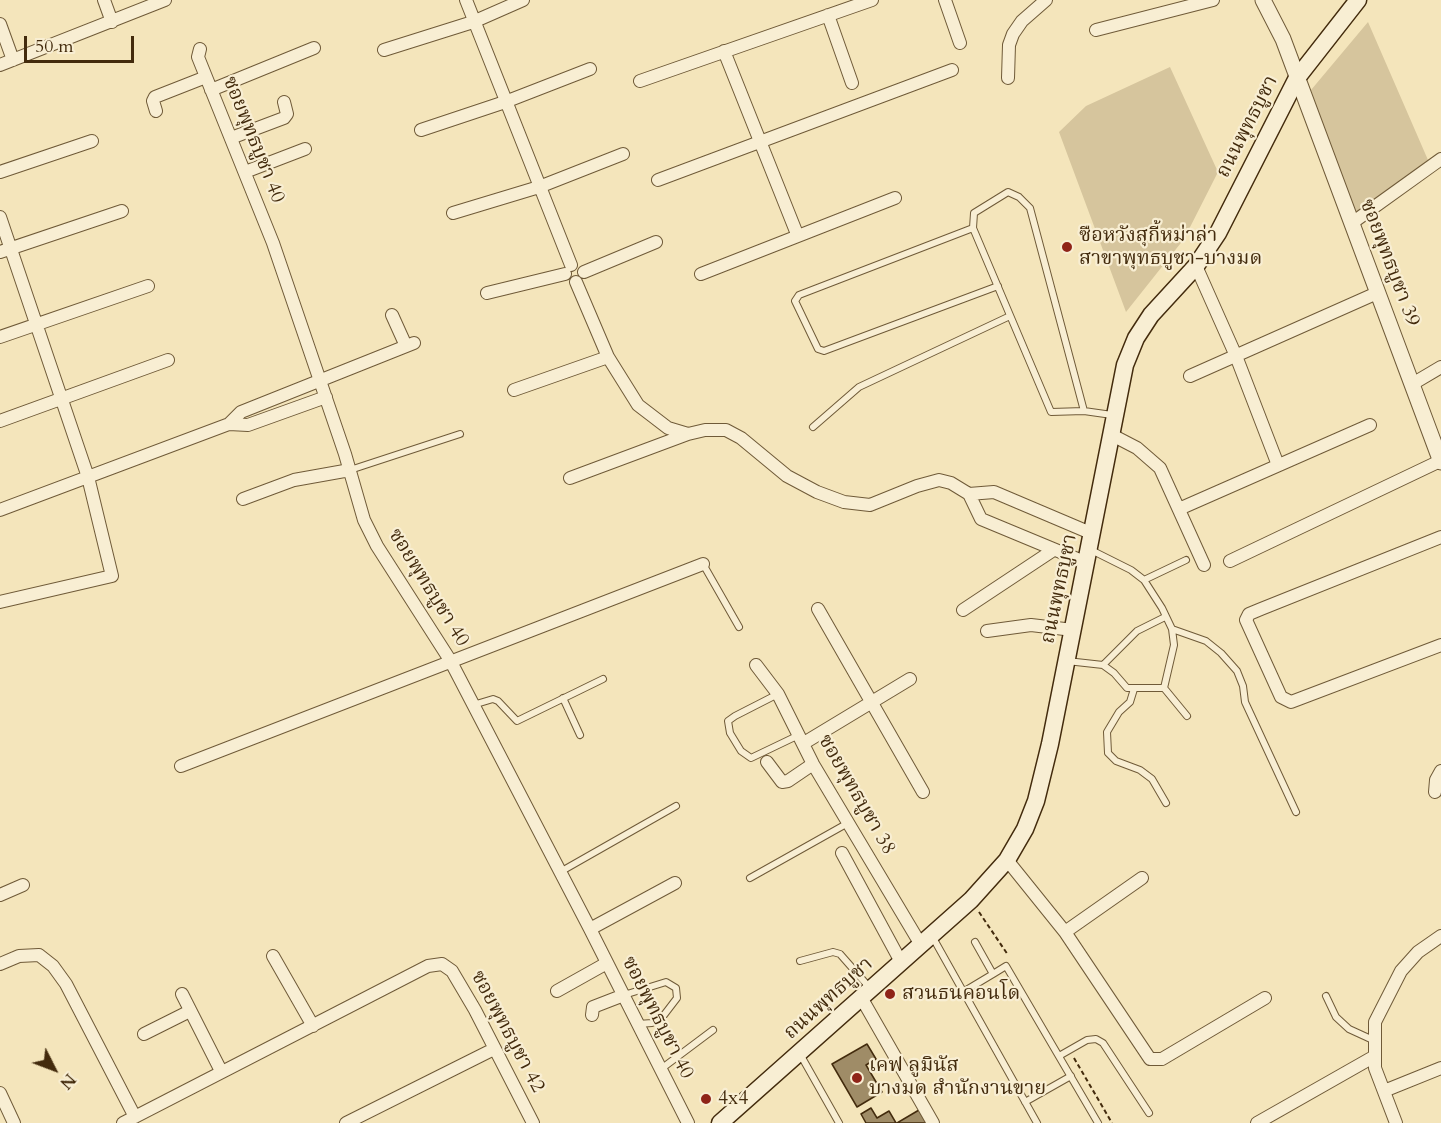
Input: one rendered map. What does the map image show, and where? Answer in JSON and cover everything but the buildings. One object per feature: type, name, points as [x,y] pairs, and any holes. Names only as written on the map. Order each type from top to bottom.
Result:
[{"type":"main road","name":"ถนนพุทธบูชา","points":[[727,1121],[980,893],[1007,860],[1025,829],[1036,801],[1067,661],[1090,549],[1113,416],[1125,365],[1136,338],[1152,315],[1196,266],[1218,233],[1297,78],[1358,0]]},
{"type":"street","points":[[104,0],[112,22]]},
{"type":"street","points":[[465,0],[571,274],[608,357],[638,405],[668,428],[688,434]]},
{"type":"street","points":[[384,50],[473,22],[523,0]]},
{"type":"street","points":[[640,81],[872,0]]},
{"type":"street","points":[[945,0],[960,43]]},
{"type":"street","points":[[1008,78],[1009,45],[1013,34],[1022,21],[1047,0]]},
{"type":"street","points":[[1096,30],[1213,0]]},
{"type":"street","name":"ซอยพุทธบูชา 39","points":[[1263,0],[1283,39],[1377,293],[1414,383],[1441,462]]},
{"type":"street","points":[[0,65],[112,22],[159,1]]},
{"type":"street","points":[[828,15],[852,83]]},
{"type":"street","points":[[0,24],[13,60]]},
{"type":"street","points":[[211,90],[314,48]]},
{"type":"street","name":"ซอยพุทธบูชา 40","points":[[200,49],[197,54],[245,172],[326,397],[364,520],[377,546],[450,660],[688,1123]]},
{"type":"street","points":[[724,51],[797,234]]},
{"type":"street","points":[[421,130],[505,102],[590,69]]},
{"type":"street","points":[[658,180],[760,144],[952,70]]},
{"type":"street","points":[[156,111],[153,101],[155,97],[206,77]]},
{"type":"street","points":[[231,138],[284,118],[287,114],[284,102]]},
{"type":"street","points":[[0,172],[92,141]]},
{"type":"street","points":[[245,172],[305,149]]},
{"type":"street","points":[[453,213],[539,187],[623,154]]},
{"type":"street","points":[[1352,223],[1441,159]]},
{"type":"street","points":[[701,274],[797,234],[895,198]]},
{"type":"street","points":[[5,251],[122,211]]},
{"type":"street","points":[[0,217],[5,251],[36,325],[88,477],[112,576],[0,602]]},
{"type":"street","points":[[487,293],[571,274],[579,265],[584,272],[656,242]]},
{"type":"street","points":[[1196,266],[1236,356],[1278,465]]},
{"type":"street","points":[[0,337],[148,286]]},
{"type":"street","points":[[1190,376],[1377,293]]},
{"type":"street","points":[[230,424],[241,412],[410,345],[392,315]]},
{"type":"street","points":[[514,390],[608,357]]},
{"type":"street","points":[[0,421],[168,360]]},
{"type":"street","points":[[1414,383],[1441,367]]},
{"type":"street","points":[[0,510],[230,424],[248,425],[326,397]]},
{"type":"street","points":[[1179,509],[1370,425]]},
{"type":"street","points":[[570,478],[688,434],[705,430],[726,430],[741,438],[787,476],[817,492],[844,501],[870,505],[917,486],[939,480],[951,483],[969,494],[981,519],[1052,550],[1090,549]]},
{"type":"street","points":[[1110,434],[1137,448],[1155,461],[1204,565]]},
{"type":"street","points":[[1230,561],[1441,462]]},
{"type":"street","points":[[243,499],[294,480],[350,470]]},
{"type":"street","points":[[969,494],[994,492],[1090,549]]},
{"type":"street","points":[[1441,537],[1249,614],[1245,620],[1281,697],[1291,702],[1441,645]]},
{"type":"street","points":[[963,610],[1052,550]]},
{"type":"street","points":[[181,766],[703,564]]},
{"type":"street","points":[[819,609],[923,792]]},
{"type":"street","points":[[987,631],[1031,625],[1073,630]]},
{"type":"street","name":"ซอยพุทธบูชา 38","points":[[756,665],[778,694],[813,764],[848,823],[926,940]]},
{"type":"street","points":[[802,739],[873,704],[910,679]]},
{"type":"street","points":[[767,762],[782,782],[788,782],[813,764]]},
{"type":"street","points":[[1435,792],[1436,780],[1441,771]]},
{"type":"street","points":[[842,853],[901,962]]},
{"type":"street","points":[[1007,860],[1065,932],[1150,1059],[1162,1059],[1265,998]]},
{"type":"street","points":[[1065,932],[1143,878]]},
{"type":"street","points":[[590,929],[675,883]]},
{"type":"street","points":[[0,895],[23,885]]},
{"type":"street","points":[[1396,1123],[1375,1068],[1373,1040],[1375,1022],[1401,971],[1418,952],[1441,936]]},
{"type":"street","points":[[0,964],[19,956],[39,955],[53,966],[66,984],[135,1117]]},
{"type":"street","points":[[123,1123],[313,1026],[273,956]]},
{"type":"street","points":[[556,991],[607,963]]},
{"type":"street","name":"ซอยพุทธบูชา 42","points":[[313,1026],[428,966],[442,964],[452,971],[533,1123]]},
{"type":"street","points":[[182,994],[221,1071]]},
{"type":"street","points":[[867,994],[933,1123]]},
{"type":"street","points":[[592,1015],[593,1007],[624,995]]},
{"type":"street","points":[[144,1034],[190,1011]]},
{"type":"street","points":[[346,1123],[494,1049]]},
{"type":"street","points":[[1257,1123],[1375,1056]]},
{"type":"street","points":[[1384,1092],[1441,1068]]},
{"type":"street","points":[[0,1093],[14,1123]]},
{"type":"lane","points":[[1084,411],[1030,208],[1019,197],[1008,192],[974,213],[973,228],[1051,412],[1084,411],[1113,416]]},
{"type":"lane","points":[[973,228],[799,295],[795,301],[818,349],[824,351],[998,286]]},
{"type":"lane","points":[[813,427],[859,387],[1010,316]]},
{"type":"lane","points":[[350,470],[460,434]]},
{"type":"lane","points":[[1090,549],[1131,570],[1144,580],[1172,629],[1174,645],[1164,688]]},
{"type":"lane","points":[[1144,580],[1186,560]]},
{"type":"lane","points":[[703,564],[739,627]]},
{"type":"lane","points":[[1103,665],[1137,631],[1165,617]]},
{"type":"lane","points":[[1172,629],[1206,641],[1221,653],[1237,671],[1244,686],[1245,702],[1296,812]]},
{"type":"lane","points":[[1067,661],[1103,665],[1114,673],[1120,684],[1127,688],[1164,688]]},
{"type":"lane","points":[[473,705],[493,699],[517,721],[603,678]]},
{"type":"lane","points":[[1164,688],[1187,716]]},
{"type":"lane","points":[[1134,689],[1130,702],[1119,712],[1107,732],[1107,753],[1116,761],[1140,770],[1152,779],[1166,803]]},
{"type":"lane","points":[[778,694],[735,716],[728,722],[730,733],[741,751],[751,758],[802,739]]},
{"type":"lane","points":[[563,698],[580,735]]},
{"type":"lane","points":[[560,872],[676,806]]},
{"type":"lane","points":[[750,878],[848,823]]},
{"type":"lane","points":[[926,940],[963,992],[1037,1123]]},
{"type":"lane","points":[[975,942],[993,974]]},
{"type":"lane","points":[[800,961],[833,952],[840,954],[867,994]]},
{"type":"lane","points":[[963,992],[1006,966],[1098,1123]]},
{"type":"lane","points":[[624,995],[666,982],[676,988],[677,998],[664,1015],[652,1023],[638,1024]]},
{"type":"lane","points":[[1326,996],[1336,1017],[1349,1029],[1373,1040]]},
{"type":"lane","points":[[661,1069],[712,1030]]},
{"type":"lane","points":[[1059,1056],[1087,1040],[1096,1039],[1103,1043],[1149,1113]]},
{"type":"lane","points":[[800,1053],[839,1123]]},
{"type":"lane","points":[[1025,1102],[1071,1076]]},
{"type":"shaded area","points":[[1368,22],[1428,160],[1354,215],[1311,90]]},
{"type":"shaded area","points":[[1170,67],[1218,172],[1184,239],[1126,312],[1059,132],[1086,106]]},
{"type":"place","name":"ซือหวังสุกี้หม่าล่า สาขาพุทธบูชา-บางมด","points":[[1067,247]]},
{"type":"place","name":"สวนธนคอนโด","points":[[890,994]]},
{"type":"place","name":"เคฟ ลูมินัส บางมด สำนักงานขาย","points":[[857,1078]]},
{"type":"place","name":"4x4","points":[[706,1099]]}]
